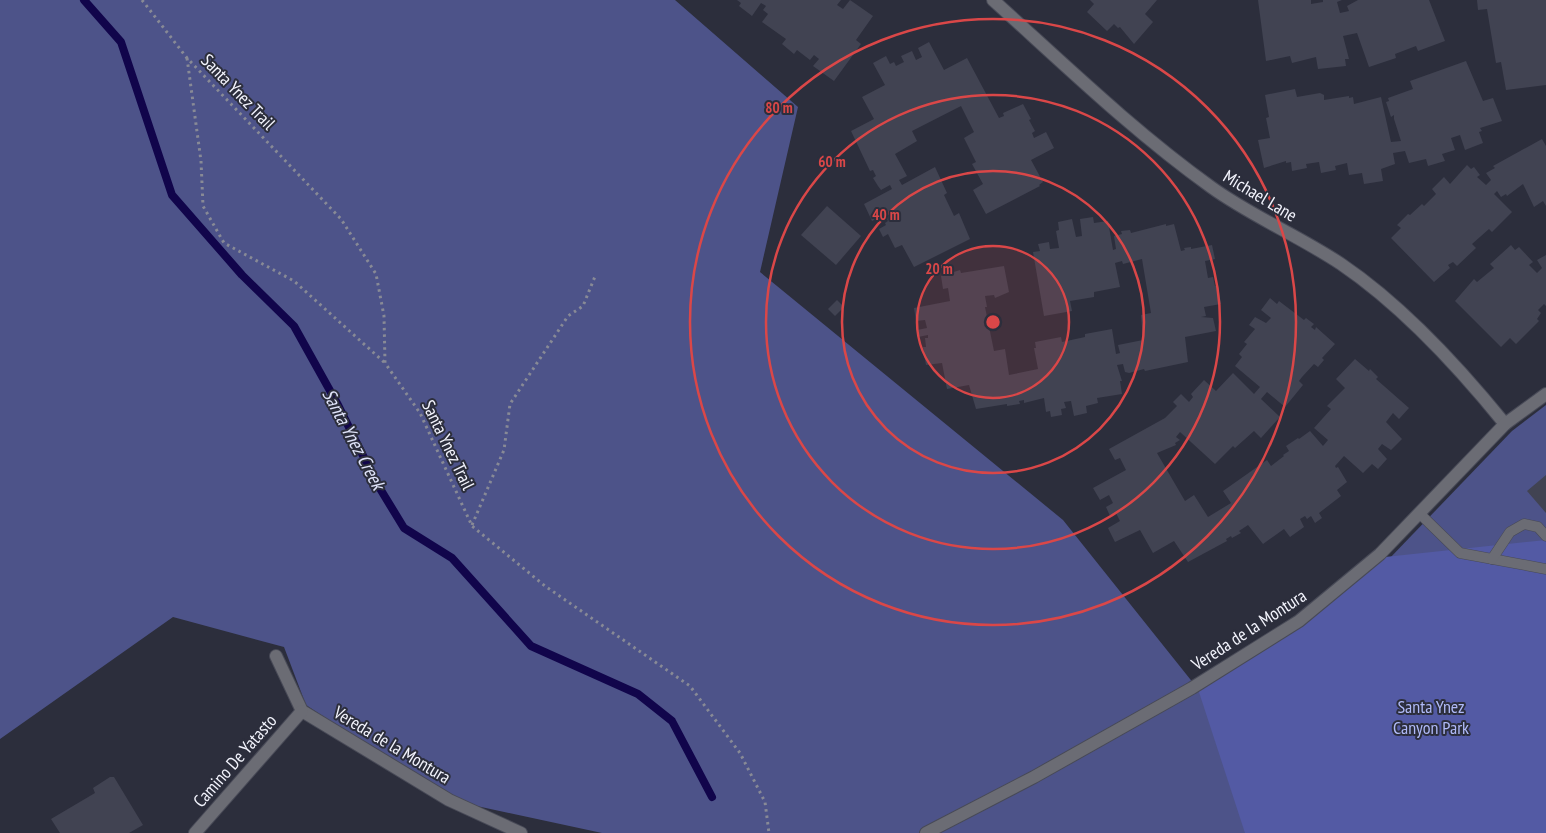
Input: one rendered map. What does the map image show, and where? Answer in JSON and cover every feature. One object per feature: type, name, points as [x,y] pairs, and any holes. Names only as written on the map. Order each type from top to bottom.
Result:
[{"type":"street","name":"Michael Lane","points":[[993,0],[1148,139],[1212,188],[1341,264],[1414,323],[1483,397],[1505,424]]},
{"type":"street","name":"Vereda de la Montura","points":[[926,833],[1034,777],[1192,688],[1299,621],[1380,554],[1505,424],[1546,394]]},
{"type":"street","points":[[276,656],[302,711]]},
{"type":"street","name":"Vereda de la Montura","points":[[302,711],[449,800],[521,833]]},
{"type":"street","name":"Camino De Yatasto","points":[[194,833],[302,711]]},
{"type":"lane","points":[[1419,513],[1460,553],[1546,569]]},
{"type":"lane","points":[[1492,559],[1510,532],[1524,524],[1538,527],[1546,536]]},
{"type":"path","name":"Santa Ynez Trail","points":[[142,0],[187,58],[341,219],[376,274],[384,316],[385,363],[420,413],[472,526],[545,586],[690,686],[740,753],[765,802],[769,833]]},
{"type":"path","points":[[187,58],[201,161],[203,206],[224,243],[294,281],[385,363]]},
{"type":"path","points":[[472,526],[504,450],[510,404],[568,316],[582,306],[596,274]]},
{"type":"shaded area","points":[[0,0],[675,0],[798,107],[760,272],[1063,520],[1198,689],[1546,833],[602,833],[449,800],[306,705],[284,647],[173,617],[0,739]]},
{"type":"shaded area","points":[[1546,405],[1546,542],[1388,560],[1512,431]]},
{"type":"green space","name":"Santa Ynez Canyon Park","points":[[1546,540],[1546,833],[1245,833],[1198,689],[1385,557]]},
{"type":"building","points":[[737,0],[841,0],[837,5],[843,9],[850,0],[873,16],[856,40],[861,44],[834,81],[813,66],[819,59],[814,55],[810,60],[797,50],[794,54],[782,44],[786,39],[762,22],[768,14],[763,10],[766,6],[761,3],[752,16],[739,6],[741,3]]},
{"type":"building","points":[[1090,0],[1157,0],[1145,14],[1153,22],[1134,44],[1120,27],[1118,28],[1114,24],[1107,31],[1087,12],[1094,4]]},
{"type":"building","points":[[1258,0],[1311,0],[1311,4],[1323,2],[1323,0],[1342,0],[1337,2],[1340,13],[1349,11],[1347,6],[1358,0],[1429,0],[1445,41],[1418,51],[1416,46],[1395,54],[1396,58],[1369,67],[1357,33],[1343,36],[1349,59],[1345,59],[1346,66],[1318,69],[1316,57],[1292,63],[1290,56],[1266,61]]},
{"type":"building","points":[[1477,0],[1546,0],[1546,85],[1506,90],[1501,62],[1496,63],[1487,9],[1478,10]]},
{"type":"building","points":[[929,42],[944,70],[967,58],[999,118],[1004,116],[1003,113],[1023,104],[1035,131],[1032,133],[1034,138],[1046,132],[1054,148],[1031,160],[1043,182],[1040,186],[986,214],[973,190],[983,184],[972,164],[976,162],[964,138],[974,132],[961,106],[912,131],[917,141],[895,154],[907,176],[899,180],[902,185],[935,167],[947,193],[944,195],[954,216],[959,213],[970,239],[914,267],[902,245],[895,248],[888,234],[883,237],[879,229],[886,225],[885,223],[888,221],[884,215],[872,221],[864,204],[892,189],[890,185],[881,190],[878,186],[873,178],[876,176],[873,170],[870,171],[851,131],[874,119],[862,97],[885,85],[873,63],[886,56],[890,64],[894,62],[896,66],[904,62],[901,56],[912,51],[916,60],[922,57],[918,48]]},
{"type":"building","points":[[1466,61],[1483,101],[1493,98],[1502,121],[1480,128],[1482,131],[1479,132],[1483,143],[1465,150],[1460,135],[1451,138],[1455,150],[1442,154],[1445,161],[1428,166],[1426,159],[1409,163],[1405,151],[1393,153],[1395,164],[1381,169],[1383,181],[1364,184],[1362,173],[1349,175],[1347,163],[1335,166],[1336,170],[1321,173],[1319,162],[1306,164],[1307,168],[1292,171],[1291,162],[1286,163],[1286,161],[1264,168],[1258,140],[1270,138],[1266,118],[1269,117],[1265,95],[1295,89],[1297,97],[1320,93],[1324,95],[1324,100],[1349,96],[1349,98],[1353,97],[1354,104],[1381,97],[1391,142],[1401,141],[1394,115],[1391,117],[1386,102],[1389,101],[1388,98],[1413,89],[1410,81]]},
{"type":"building","points":[[1542,139],[1546,146],[1546,206],[1543,201],[1534,207],[1523,184],[1507,196],[1506,194],[1501,197],[1497,191],[1494,194],[1512,212],[1492,232],[1489,229],[1472,244],[1476,248],[1457,266],[1453,262],[1448,265],[1450,268],[1434,282],[1391,238],[1401,228],[1397,225],[1408,214],[1410,215],[1422,204],[1424,206],[1436,194],[1432,189],[1444,177],[1450,184],[1467,165],[1471,169],[1474,167],[1480,175],[1477,177],[1486,185],[1491,180],[1486,173],[1495,168],[1493,166]]},
{"type":"building","points":[[827,206],[861,236],[836,265],[801,235]]},
{"type":"building","points":[[1093,217],[1094,223],[1108,221],[1113,250],[1116,249],[1114,236],[1122,234],[1121,231],[1130,230],[1131,233],[1166,224],[1166,226],[1174,224],[1181,251],[1185,250],[1184,248],[1191,247],[1191,249],[1212,245],[1215,259],[1205,261],[1208,278],[1213,277],[1215,286],[1218,286],[1221,304],[1204,307],[1206,316],[1201,317],[1213,318],[1216,331],[1185,337],[1188,362],[1129,373],[1125,372],[1123,364],[1117,365],[1122,381],[1120,381],[1122,394],[1097,398],[1098,403],[1086,406],[1087,413],[1074,416],[1071,401],[1064,402],[1066,408],[1061,409],[1062,415],[1051,417],[1050,411],[1046,412],[1044,398],[1024,403],[1024,400],[1019,401],[1020,404],[976,409],[969,385],[947,389],[942,363],[926,365],[923,347],[926,347],[925,338],[928,338],[928,335],[918,337],[917,330],[927,328],[925,320],[916,321],[914,308],[950,301],[948,288],[943,289],[941,276],[960,270],[961,273],[1004,266],[1009,292],[995,298],[994,295],[985,296],[987,307],[985,307],[994,351],[1005,349],[1009,375],[1038,369],[1034,348],[1036,348],[1035,342],[1061,337],[1062,342],[1085,337],[1085,334],[1112,329],[1116,354],[1120,353],[1118,345],[1143,340],[1141,315],[1151,313],[1142,259],[1123,264],[1122,261],[1115,263],[1120,287],[1094,292],[1094,297],[1070,301],[1072,311],[1044,316],[1033,252],[1040,251],[1038,244],[1049,242],[1050,249],[1059,248],[1056,231],[1059,230],[1058,222],[1072,219],[1076,237],[1082,236],[1080,219]]},
{"type":"building","points":[[1511,245],[1515,250],[1519,247],[1533,262],[1529,265],[1537,273],[1542,268],[1537,260],[1546,255],[1546,306],[1544,304],[1538,310],[1541,313],[1537,319],[1539,321],[1516,344],[1510,338],[1501,347],[1455,301],[1474,279],[1477,282],[1494,268],[1490,264]]},
{"type":"building","points":[[1270,298],[1277,304],[1279,301],[1304,320],[1306,318],[1314,324],[1311,327],[1315,330],[1316,327],[1335,344],[1322,358],[1324,360],[1318,367],[1314,364],[1302,377],[1299,381],[1303,385],[1285,407],[1267,392],[1261,399],[1280,417],[1261,438],[1254,431],[1235,448],[1233,446],[1215,464],[1180,432],[1176,437],[1180,440],[1175,443],[1176,445],[1157,453],[1185,501],[1194,495],[1208,517],[1231,503],[1223,491],[1267,460],[1271,466],[1289,451],[1286,446],[1298,438],[1310,431],[1323,446],[1328,440],[1314,428],[1331,409],[1327,406],[1345,388],[1336,379],[1355,359],[1369,371],[1370,369],[1378,377],[1376,379],[1409,408],[1399,419],[1393,413],[1386,422],[1402,439],[1391,450],[1382,444],[1378,449],[1387,459],[1378,469],[1372,464],[1363,473],[1344,456],[1335,466],[1336,468],[1338,467],[1347,482],[1337,490],[1341,496],[1319,513],[1322,518],[1315,523],[1311,516],[1307,519],[1305,516],[1300,519],[1304,527],[1290,537],[1284,529],[1263,544],[1248,525],[1239,531],[1241,533],[1232,538],[1231,536],[1226,539],[1227,541],[1188,562],[1174,541],[1153,553],[1140,530],[1115,542],[1108,528],[1120,521],[1116,513],[1110,516],[1106,507],[1113,503],[1109,495],[1100,500],[1093,488],[1126,470],[1120,458],[1115,460],[1109,449],[1165,418],[1177,406],[1173,402],[1181,394],[1189,402],[1193,397],[1191,394],[1204,380],[1216,391],[1233,373],[1254,394],[1260,387],[1235,366],[1242,357],[1239,354],[1247,344],[1244,342],[1255,329],[1249,325],[1255,317],[1266,323],[1271,318],[1261,310]]},
{"type":"building","points":[[837,300],[844,307],[835,316],[828,309]]},
{"type":"building","points":[[1546,475],[1546,513],[1527,491]]},
{"type":"building","points":[[110,777],[114,777],[143,825],[129,833],[60,833],[51,819],[95,793],[93,788]]},
{"type":"waterway","name":"Santa Ynez Creek","points":[[84,0],[121,42],[172,195],[242,275],[294,326],[338,405],[376,482],[404,528],[452,558],[531,646],[638,694],[672,721],[712,797]]}]
